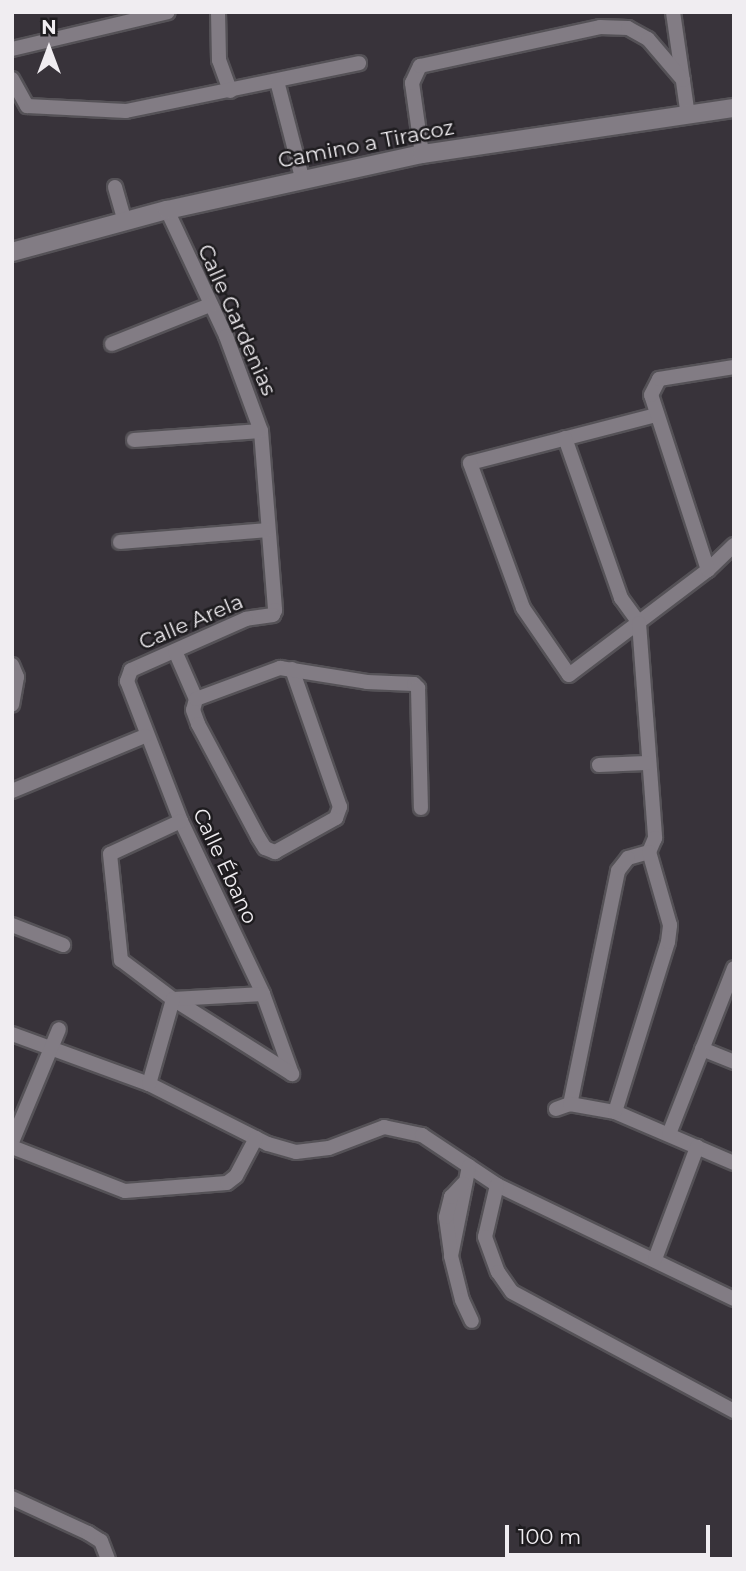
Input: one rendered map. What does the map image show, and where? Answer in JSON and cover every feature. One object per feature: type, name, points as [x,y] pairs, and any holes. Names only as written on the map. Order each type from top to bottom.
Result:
[{"type":"street","points":[[12,50],[168,12]]},
{"type":"street","points":[[218,12],[219,60],[230,91]]},
{"type":"street","points":[[673,12],[688,116]]},
{"type":"street","points":[[422,154],[412,83],[420,66],[600,27],[628,28],[648,39],[683,80]]},
{"type":"street","points":[[12,79],[27,106],[126,111],[359,63]]},
{"type":"street","points":[[277,81],[302,178]]},
{"type":"street","name":"Camino a Tiracoz","points":[[12,252],[167,210],[302,178],[422,154],[734,108]]},
{"type":"street","points":[[115,187],[125,221]]},
{"type":"street","name":"Calle Gardenias","points":[[167,210],[251,396],[261,431],[273,615]]},
{"type":"street","points":[[112,344],[210,305]]},
{"type":"street","points":[[708,570],[650,394],[659,379],[734,367]]},
{"type":"street","points":[[656,415],[470,463],[523,608],[569,675],[708,570],[734,545]]},
{"type":"street","points":[[134,440],[261,431]]},
{"type":"street","points":[[565,438],[621,598],[639,623],[646,763],[655,838],[649,852],[670,925],[668,942],[615,1112]]},
{"type":"street","points":[[120,542],[268,530]]},
{"type":"street","name":"Calle Arela","points":[[127,674],[246,618],[273,615]]},
{"type":"street","points":[[175,651],[195,699],[198,724],[269,851],[284,850],[339,813],[292,669]]},
{"type":"street","points":[[12,665],[17,677],[12,705]]},
{"type":"street","points":[[195,699],[266,673],[292,669],[367,682],[407,681],[418,688],[421,808]]},
{"type":"street","name":"Calle Ébano","points":[[127,674],[145,736],[181,821],[262,994],[292,1074],[173,999]]},
{"type":"street","points":[[12,791],[145,736]]},
{"type":"street","points":[[599,765],[646,763]]},
{"type":"street","points":[[181,821],[110,854],[121,960],[173,999],[262,994]]},
{"type":"street","points":[[649,852],[628,858],[618,871],[563,1106],[615,1112],[734,1163]]},
{"type":"street","points":[[12,925],[63,945]]},
{"type":"street","points":[[669,1134],[734,968]]},
{"type":"street","points":[[149,1084],[173,999]]},
{"type":"street","points":[[59,1029],[12,1144],[125,1191],[226,1183],[236,1177],[256,1138]]},
{"type":"street","points":[[12,1034],[149,1084],[256,1138],[296,1152],[328,1148],[384,1127],[422,1135],[497,1185],[734,1299]]},
{"type":"street","points":[[702,1049],[734,1062]]},
{"type":"street","points":[[655,1259],[697,1147]]},
{"type":"street","points":[[469,1167],[463,1184],[452,1256],[462,1300],[472,1321]]},
{"type":"street","points":[[497,1185],[485,1237],[498,1272],[512,1292],[734,1411]]},
{"type":"street","points":[[12,1498],[101,1541],[108,1559]]}]
